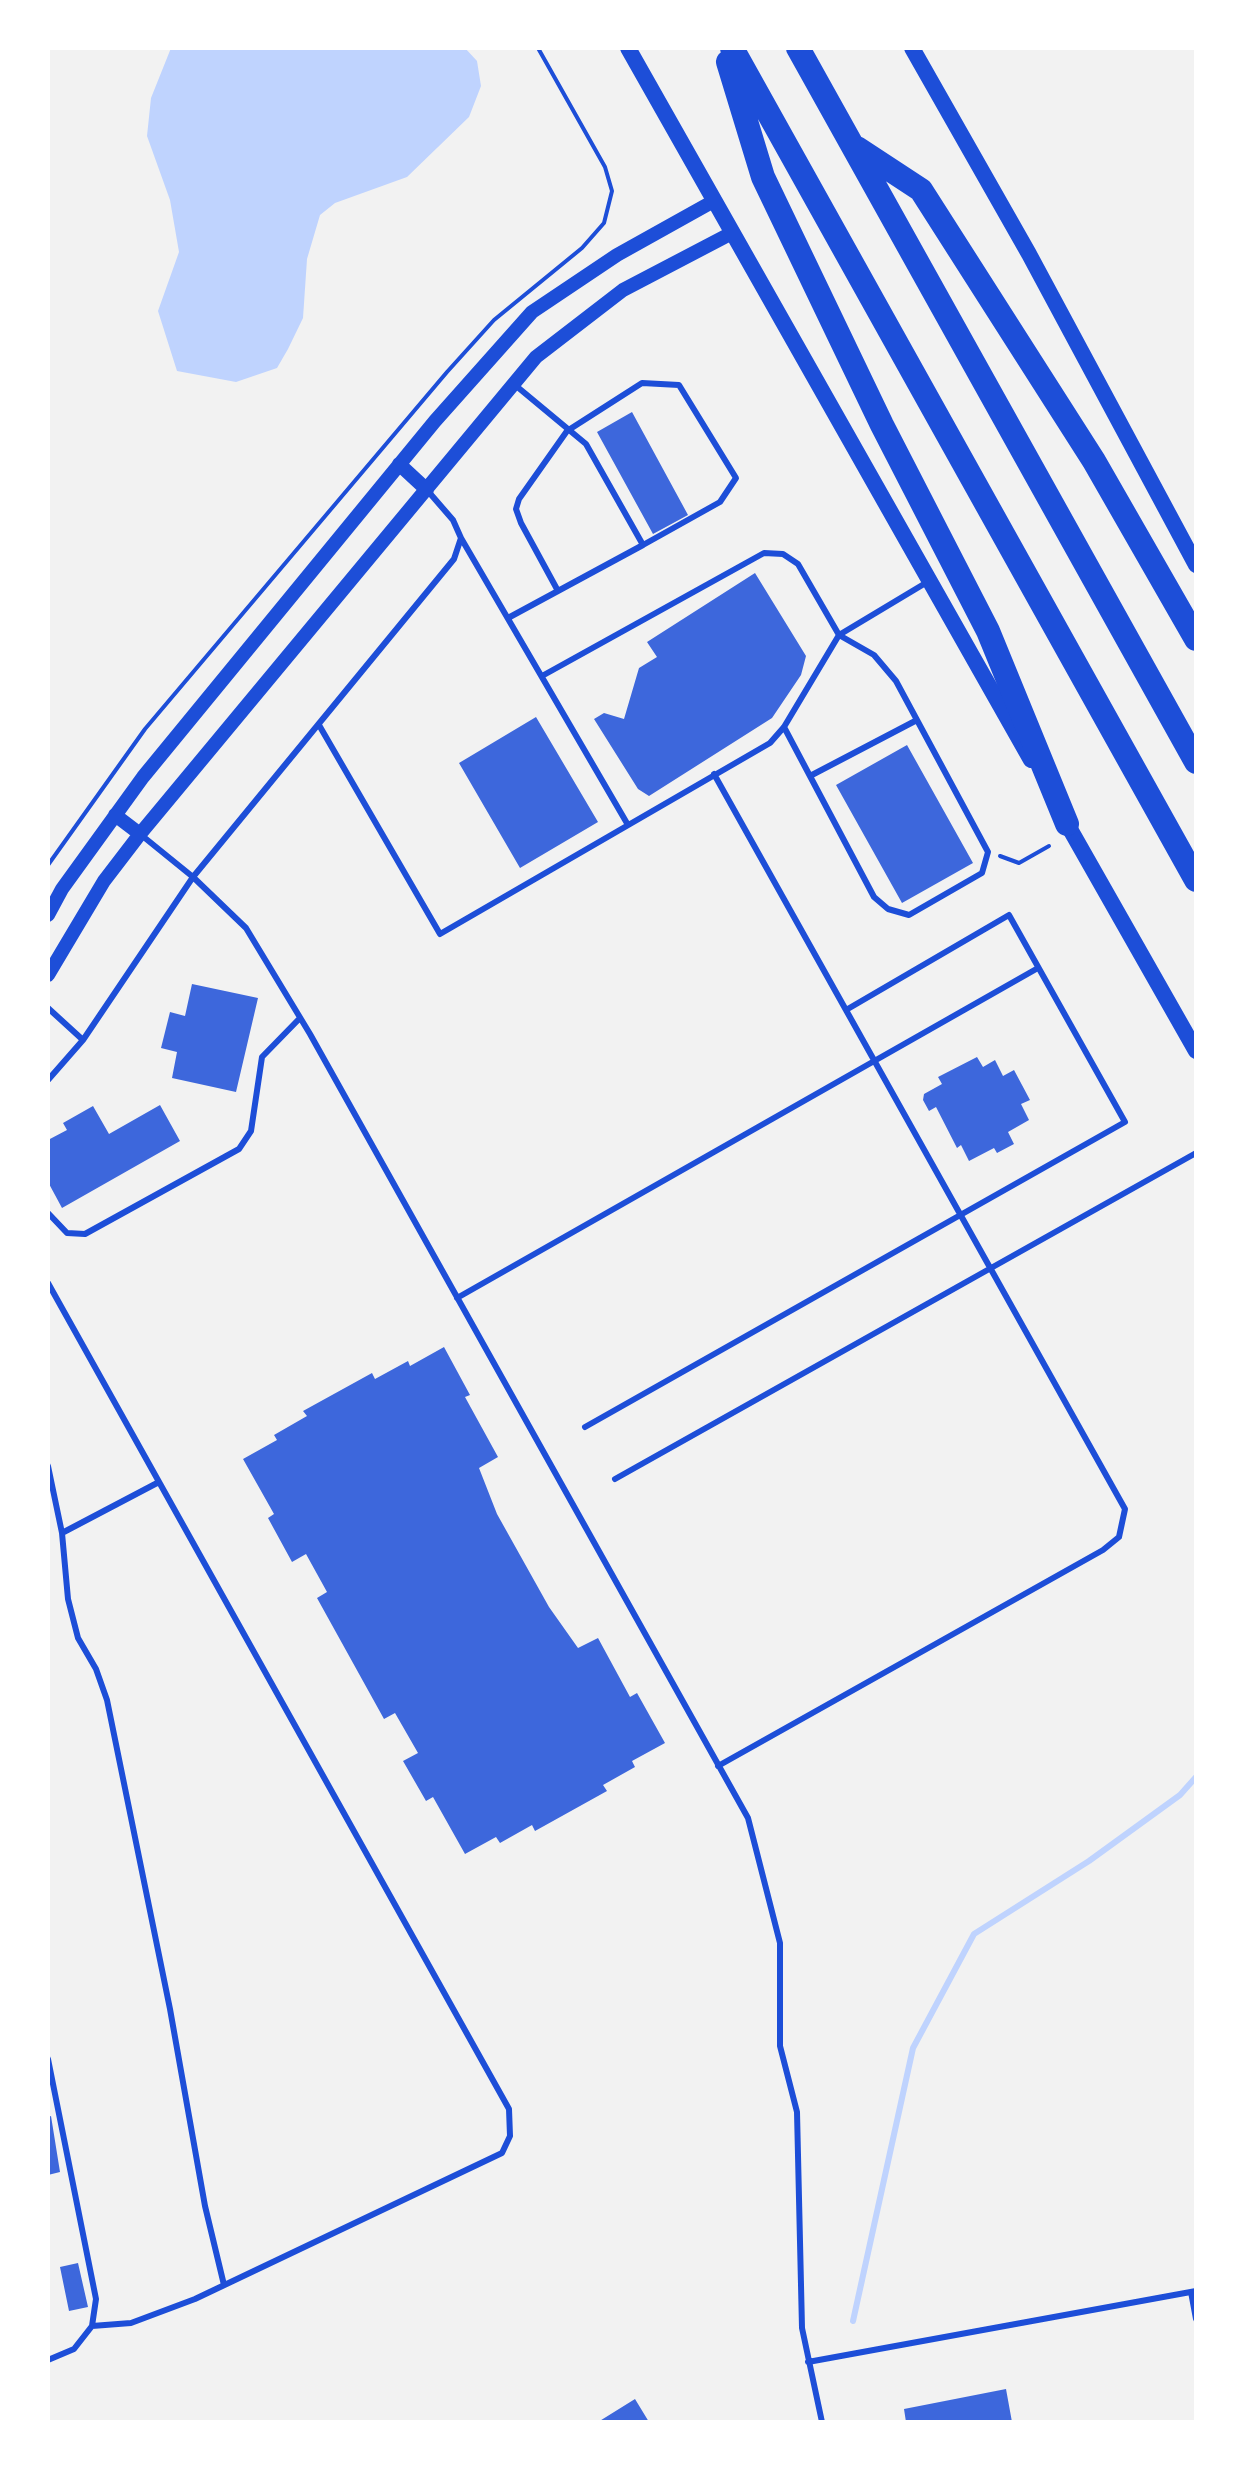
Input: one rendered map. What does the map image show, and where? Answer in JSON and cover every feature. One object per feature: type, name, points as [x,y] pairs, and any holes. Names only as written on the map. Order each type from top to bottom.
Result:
[{"type":"highway","points":[[724,48],[763,177],[882,425],[988,631],[1067,824]]},
{"type":"highway","points":[[732,48],[1196,880]]},
{"type":"highway","points":[[798,48],[1196,762]]},
{"type":"highway","points":[[851,145],[921,190],[1094,461],[1196,639]]},
{"type":"main road","points":[[628,48],[730,234],[1196,1051]]},
{"type":"main road","points":[[912,48],[1029,254],[1196,565]]},
{"type":"street","points":[[48,915],[115,815],[399,464],[532,312],[617,255],[712,202]]},
{"type":"street","points":[[48,975],[104,881],[140,834],[536,357],[623,290],[730,234]]},
{"type":"street","points":[[399,464],[427,490]]},
{"type":"street","points":[[115,815],[140,834]]},
{"type":"lane","points":[[513,383],[586,444],[643,545]]},
{"type":"lane","points":[[508,618],[558,591],[643,545],[720,502],[736,478],[679,385],[642,383],[567,431],[530,481],[516,509],[558,591]]},
{"type":"lane","points":[[427,490],[453,520],[628,825]]},
{"type":"lane","points":[[48,1080],[83,1040],[193,877],[454,559],[461,538]]},
{"type":"lane","points":[[542,676],[764,553],[783,554],[798,564],[839,635],[874,655],[896,681],[988,852],[982,873],[909,915],[888,909],[874,897],[784,727]]},
{"type":"lane","points":[[319,725],[440,934],[770,743],[784,727],[839,635],[929,581]]},
{"type":"lane","points":[[810,776],[917,720]]},
{"type":"lane","points":[[714,774],[1125,1509],[1119,1537],[1103,1550],[718,1766]]},
{"type":"lane","points":[[140,834],[193,877],[246,928],[300,1018],[748,1818],[780,1943],[780,2046],[797,2112],[802,2328],[822,2422]]},
{"type":"lane","points":[[585,1427],[1125,1122],[1009,915],[846,1010]]},
{"type":"lane","points":[[457,1298],[1038,968]]},
{"type":"lane","points":[[48,1008],[83,1040]]},
{"type":"lane","points":[[48,1213],[67,1233],[85,1234],[239,1149],[251,1131],[262,1057],[300,1018]]},
{"type":"lane","points":[[615,1479],[1196,1153]]},
{"type":"lane","points":[[48,1283],[509,2109],[510,2136],[502,2153],[224,2285],[131,2323],[92,2326]]},
{"type":"lane","points":[[48,1466],[62,1533],[68,1599],[78,1638],[96,1669],[107,1700],[170,2009],[205,2206],[224,2285]]},
{"type":"lane","points":[[62,1533],[159,1482]]},
{"type":"lane","points":[[48,2059],[96,2299],[92,2326],[74,2349],[48,2360]]},
{"type":"lane","points":[[808,2362],[1194,2292],[1196,2319]]},
{"type":"path","points":[[48,865],[145,729],[447,372],[494,320],[582,248],[604,223],[612,191],[605,167],[538,48]]},
{"type":"path","points":[[988,852],[1019,863],[1049,846]]},
{"type":"water","points":[[171,48],[465,48],[477,61],[481,86],[469,117],[407,177],[335,203],[320,215],[307,259],[303,318],[288,349],[277,368],[236,382],[177,371],[158,311],[179,252],[170,200],[147,136],[151,98]]},
{"type":"building","points":[[632,412],[688,515],[653,534],[597,432]]},
{"type":"building","points":[[755,573],[806,656],[801,675],[772,718],[649,796],[638,789],[594,719],[604,713],[624,719],[639,668],[657,657],[647,642]]},
{"type":"building","points":[[536,717],[598,822],[520,868],[459,763]]},
{"type":"building","points":[[907,745],[973,863],[902,903],[836,785]]},
{"type":"building","points":[[192,984],[258,998],[236,1092],[172,1078],[177,1052],[161,1048],[170,1012],[185,1016]]},
{"type":"building","points":[[977,1057],[983,1067],[995,1060],[1003,1076],[1014,1070],[1030,1100],[1021,1104],[1029,1120],[1008,1132],[1014,1144],[997,1153],[994,1148],[969,1161],[961,1145],[957,1148],[936,1107],[929,1111],[923,1100],[924,1094],[942,1084],[938,1077]]},
{"type":"building","points":[[160,1105],[180,1141],[62,1208],[48,1182],[48,1140],[67,1130],[63,1123],[93,1106],[109,1134]]},
{"type":"building","points":[[444,1347],[470,1395],[465,1397],[498,1457],[479,1468],[497,1514],[549,1607],[578,1648],[598,1638],[630,1697],[637,1693],[665,1743],[632,1761],[635,1767],[603,1785],[607,1791],[535,1831],[532,1825],[500,1843],[496,1837],[465,1854],[433,1797],[426,1801],[403,1761],[418,1753],[395,1713],[384,1719],[317,1598],[327,1592],[306,1554],[292,1562],[268,1518],[274,1514],[243,1459],[277,1440],[274,1435],[307,1416],[303,1411],[372,1373],[375,1379],[408,1361],[410,1366]]},
{"type":"building","points":[[51,2116],[60,2172],[48,2175],[48,2117]]},
{"type":"building","points":[[78,2263],[88,2307],[69,2311],[60,2267]]},
{"type":"building","points":[[1006,2389],[1012,2422],[906,2422],[904,2409]]},
{"type":"building","points":[[635,2399],[649,2422],[598,2422]]},
{"type":"waterway","points":[[853,2321],[913,2048],[974,1934],[1089,1861],[1180,1795],[1196,1777]]}]
